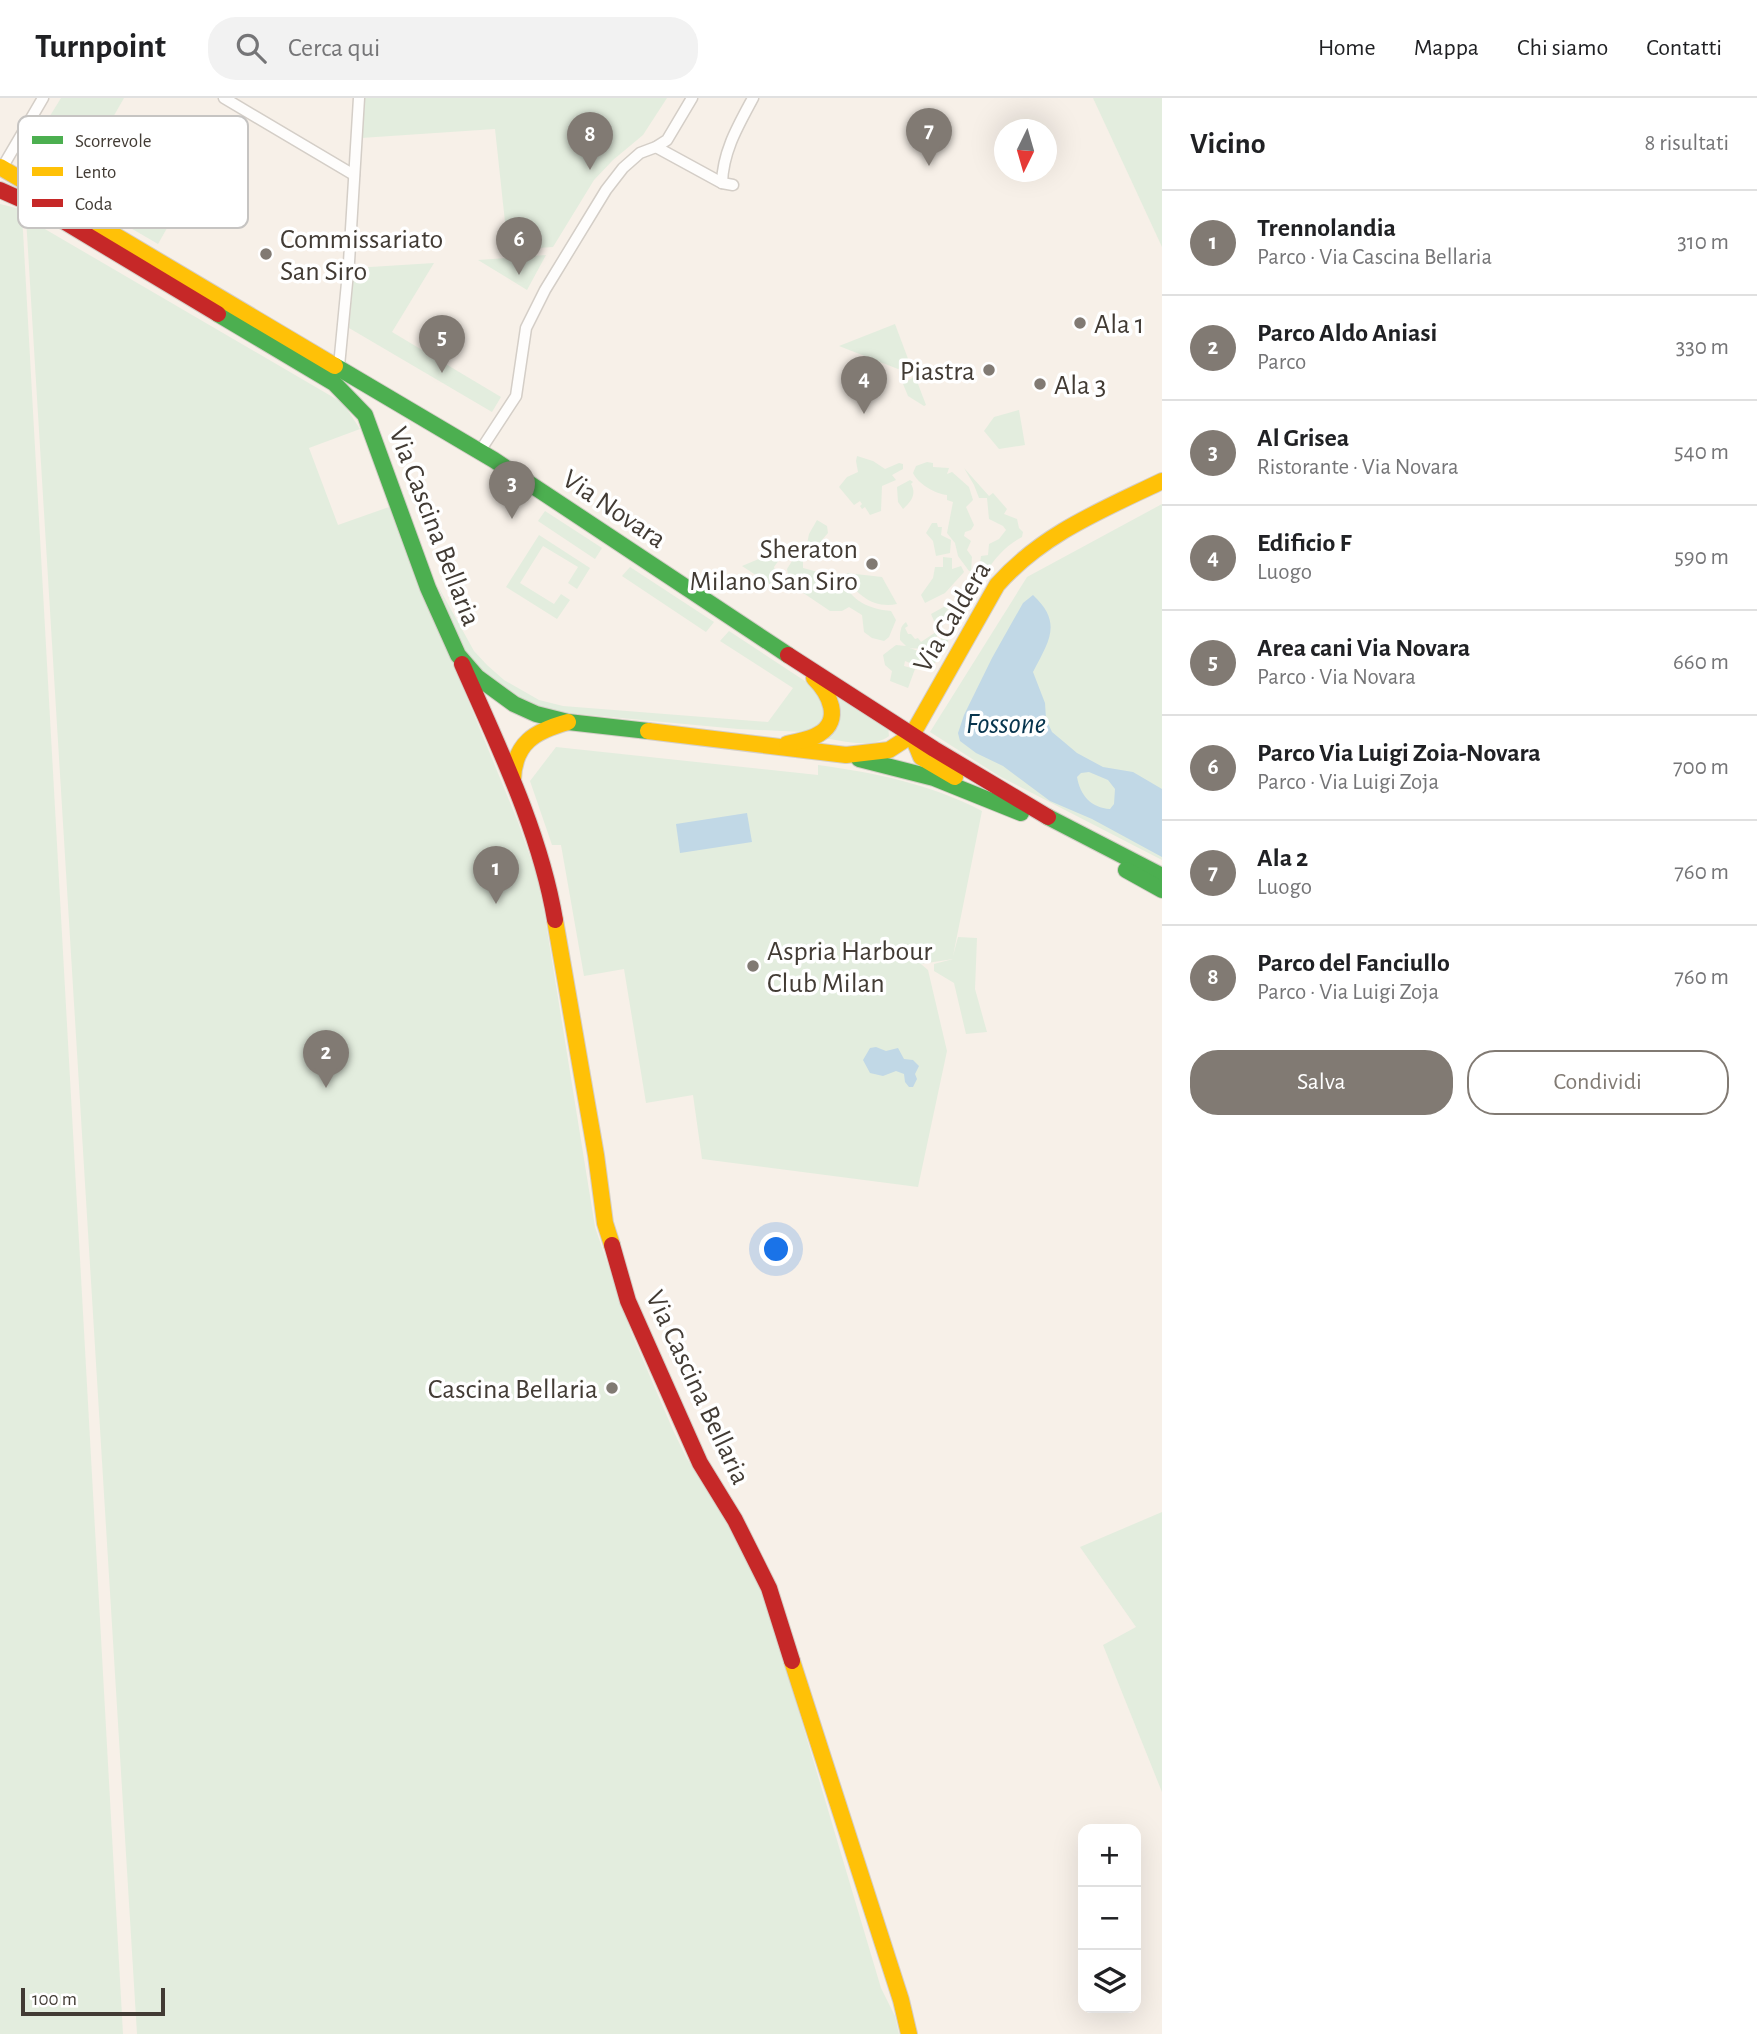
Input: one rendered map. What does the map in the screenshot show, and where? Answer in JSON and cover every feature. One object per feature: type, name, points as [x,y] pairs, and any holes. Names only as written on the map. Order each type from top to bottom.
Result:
[{"type":"main road","points":[[1,169],[6,192]]},
{"type":"main road","name":"Via Novara","points":[[1,169],[18,179]]},
{"type":"main road","points":[[75,228],[334,383],[365,415],[369,402],[374,397],[388,395]]},
{"type":"main road","name":"Via Novara","points":[[102,228],[480,451],[912,735],[1032,808],[1162,876]]},
{"type":"main road","name":"Via Cascina Bellaria","points":[[365,415],[428,588],[514,786],[552,902],[594,1142],[605,1223],[628,1301],[700,1463],[735,1520],[769,1588],[897,1987],[909,2034]]},
{"type":"main road","name":"Via Caldera","points":[[912,735],[996,585],[1009,569],[1045,541],[1162,481]]},
{"type":"main road","points":[[774,747],[816,736],[827,728],[833,715],[829,697],[820,684],[779,650]]},
{"type":"main road","name":"Via Cascina Bellaria","points":[[458,655],[477,677],[514,704],[536,714],[568,722],[846,755]]},
{"type":"main road","name":"Via Cascina Bellaria","points":[[514,786],[514,762],[523,744],[537,733],[568,722]]},
{"type":"main road","points":[[846,755],[890,751],[912,735],[921,757],[1162,890]]},
{"type":"main road","points":[[846,755],[934,778],[1003,804]]},
{"type":"street","points":[[32,116],[43,98]]},
{"type":"street","points":[[224,98],[354,175]]},
{"type":"street","points":[[339,366],[349,262],[359,98]]},
{"type":"street","points":[[480,451],[516,396],[526,328],[545,290],[606,190],[623,168],[640,153],[667,140],[692,98]]},
{"type":"street","points":[[656,147],[727,184],[723,168],[728,146],[753,98]]},
{"type":"street","points":[[1,169],[18,140]]},
{"type":"green space","points":[[61,98],[124,98],[114,116],[50,116]]},
{"type":"green space","points":[[362,98],[667,98],[643,135],[594,180],[553,247],[508,250],[495,129],[361,138]]},
{"type":"green space","points":[[1093,98],[1162,98],[1162,247]]},
{"type":"green space","points":[[0,204],[18,208],[18,228],[23,228],[23,231],[123,2034],[0,2034]]},
{"type":"green space","points":[[27,228],[43,228],[343,403],[360,429],[309,448],[338,525],[389,507],[518,822],[536,874],[544,911],[595,1227],[631,1332],[673,1430],[686,1457],[739,1543],[765,1598],[881,1988],[895,2016],[899,2034],[137,2034]]},
{"type":"green space","points":[[131,228],[167,228],[158,244]]},
{"type":"green space","points":[[546,255],[527,290],[478,260]]},
{"type":"green space","points":[[434,263],[392,332],[501,397],[492,412],[349,328],[354,268]]},
{"type":"green space","points":[[895,324],[910,364],[898,369],[839,346]]},
{"type":"green space","points":[[915,376],[926,405],[924,406],[908,396],[903,384]]},
{"type":"green space","points":[[1019,410],[1025,445],[999,449],[984,431],[994,417]]},
{"type":"green space","points":[[857,456],[873,461],[885,469],[903,464],[903,469],[892,475],[896,480],[882,486],[881,511],[870,515],[865,507],[862,509],[860,501],[854,505],[839,487],[847,477],[858,472]]},
{"type":"green space","points":[[933,463],[933,467],[949,468],[947,474],[952,472],[969,487],[973,500],[966,507],[974,525],[964,536],[971,541],[967,550],[972,557],[971,571],[958,556],[955,543],[947,533],[953,502],[947,500],[947,495],[923,485],[913,473],[916,466]]},
{"type":"green space","points":[[964,468],[989,496],[993,493],[1007,509],[1004,514],[1017,519],[1023,532],[1022,537],[1001,553],[985,574],[979,570],[981,556],[988,555],[989,544],[999,539],[1006,530],[989,519],[987,498],[979,498]]},
{"type":"green space","points":[[910,480],[913,482],[913,494],[911,501],[903,509],[898,502],[897,487]]},
{"type":"green space","points":[[1162,504],[1162,860],[999,776],[930,732],[1027,577]]},
{"type":"green space","points":[[545,511],[602,548],[595,559],[538,521]]},
{"type":"green space","points":[[817,520],[827,526],[828,533],[821,545],[807,544],[809,534]]},
{"type":"green space","points":[[932,523],[942,527],[941,535],[951,540],[950,553],[936,556],[933,541],[926,533]]},
{"type":"green space","points":[[539,535],[590,568],[577,589],[568,583],[578,567],[543,546],[520,583],[554,604],[561,594],[570,600],[557,619],[506,587]]},
{"type":"green space","points":[[789,546],[774,567],[780,591],[742,566]]},
{"type":"green space","points":[[797,553],[803,554],[803,568],[818,572],[820,582],[843,579],[850,593],[861,602],[891,611],[896,620],[889,637],[884,641],[872,638],[864,632],[862,615],[849,607],[842,611],[830,611],[790,584],[787,569]]},
{"type":"green space","points":[[943,557],[952,558],[952,569],[961,566],[964,572],[945,593],[925,603],[921,595],[933,578],[935,567],[943,567]]},
{"type":"green space","points":[[630,567],[714,622],[706,632],[622,576]]},
{"type":"green space","points":[[847,573],[882,577],[897,604],[881,604],[866,599],[854,588]]},
{"type":"green space","points":[[438,586],[474,651],[504,680],[539,700],[563,706],[768,722],[793,688],[720,641],[729,631],[817,689],[827,715],[818,728],[803,732],[738,729],[557,712],[544,708],[505,690],[473,663],[457,635]]},
{"type":"green space","points":[[969,586],[977,589],[939,657],[936,656],[937,661],[927,670],[905,661],[904,666],[915,669],[908,688],[890,681],[892,671],[885,665],[883,655],[896,645],[906,646],[900,640],[904,624],[906,622],[908,626],[905,628],[908,634],[921,642],[936,632],[931,614],[949,604],[937,637],[924,647],[907,647],[932,656],[924,653],[950,631],[956,615],[953,603]]},
{"type":"green space","points":[[831,693],[888,727],[889,736],[864,743],[818,737]]},
{"type":"green space","name":"Aspria Harbour Club Milan","points":[[556,747],[818,775],[818,765],[840,768],[923,787],[982,811],[953,956],[958,937],[977,938],[975,989],[987,1032],[966,1034],[954,983],[934,971],[934,964],[953,959],[921,964],[928,970],[947,1051],[918,1187],[702,1159],[693,1095],[646,1103],[624,969],[584,976],[561,845],[552,845],[530,781]]},
{"type":"green space","points":[[1162,1512],[1162,1792],[1103,1645],[1136,1627],[1080,1547]]},
{"type":"water","name":"Fossone","points":[[1033,595],[1048,614],[1048,641],[1033,672],[1052,732],[1077,753],[1103,767],[1133,772],[1162,789],[1162,857],[1092,819],[1050,801],[1003,766],[976,753],[960,741],[958,733],[964,715],[1023,603]],"holes":[[[1089,772],[1108,780],[1115,789],[1114,804],[1110,809],[1092,803],[1081,789],[1077,777],[1081,773]]]},
{"type":"water","points":[[747,813],[752,842],[680,853],[676,824]]},
{"type":"water","points":[[870,1048],[886,1051],[898,1048],[904,1059],[913,1060],[919,1066],[913,1087],[909,1087],[905,1082],[904,1074],[896,1071],[883,1076],[870,1073],[863,1060]]},
{"type":"traffic: fast","points":[[218,314],[334,383],[365,415],[428,588],[458,655],[477,677],[514,704],[536,714],[568,722],[648,731]]},
{"type":"traffic: fast","points":[[335,366],[494,460],[788,655]]},
{"type":"traffic: fast","points":[[859,759],[934,778],[1021,813]]},
{"type":"traffic: fast","points":[[1048,817],[1162,876]]},
{"type":"traffic: fast","points":[[1126,870],[1162,890]]},
{"type":"traffic: slow","points":[[0,167],[18,178]]},
{"type":"traffic: slow","points":[[103,228],[335,366]]},
{"type":"traffic: slow","points":[[912,735],[997,585],[1033,551],[1053,537],[1095,513],[1162,481]]},
{"type":"traffic: slow","points":[[787,744],[815,736],[826,728],[830,721],[832,714],[829,699],[814,678]]},
{"type":"traffic: slow","points":[[513,780],[517,757],[528,740],[568,722]]},
{"type":"traffic: slow","points":[[648,731],[846,755],[889,750],[912,735]]},
{"type":"traffic: slow","points":[[912,735],[921,757],[955,777]]},
{"type":"traffic: slow","points":[[555,920],[596,1155],[605,1223],[612,1245]]},
{"type":"traffic: slow","points":[[792,1661],[901,2000],[909,2034]]},
{"type":"traffic: jam","points":[[0,190],[18,198]]},
{"type":"traffic: jam","points":[[75,228],[218,314]]},
{"type":"traffic: jam","points":[[788,655],[934,749],[1048,817]]},
{"type":"traffic: jam","points":[[462,664],[528,822],[539,854],[555,920]]},
{"type":"traffic: jam","points":[[612,1245],[628,1301],[700,1463],[735,1520],[769,1588],[792,1661]]},
{"type":"place","name":"Ala 2","points":[[929,166]]},
{"type":"place","name":"Parco del Fanciullo","points":[[590,170]]},
{"type":"place","name":"Commissariato San Siro","points":[[266,254]]},
{"type":"place","name":"Parco Via Luigi Zoia-Novara","points":[[519,275]]},
{"type":"place","name":"Ala 1","points":[[1080,323]]},
{"type":"place","name":"Piastra","points":[[989,370]]},
{"type":"place","name":"Area cani Via Novara","points":[[442,373]]},
{"type":"place","name":"Ala 3","points":[[1040,384]]},
{"type":"place","name":"Edificio F","points":[[864,414]]},
{"type":"place","name":"Al Grisea","points":[[512,519]]},
{"type":"place","name":"Sheraton Milano San Siro","points":[[872,564]]},
{"type":"place","name":"Trennolandia","points":[[496,904]]},
{"type":"place","name":"Aspria Harbour Club Milan","points":[[753,966]]},
{"type":"place","name":"Parco Aldo Aniasi","points":[[326,1088]]},
{"type":"place","name":"Cascina Bellaria","points":[[612,1388]]}]
